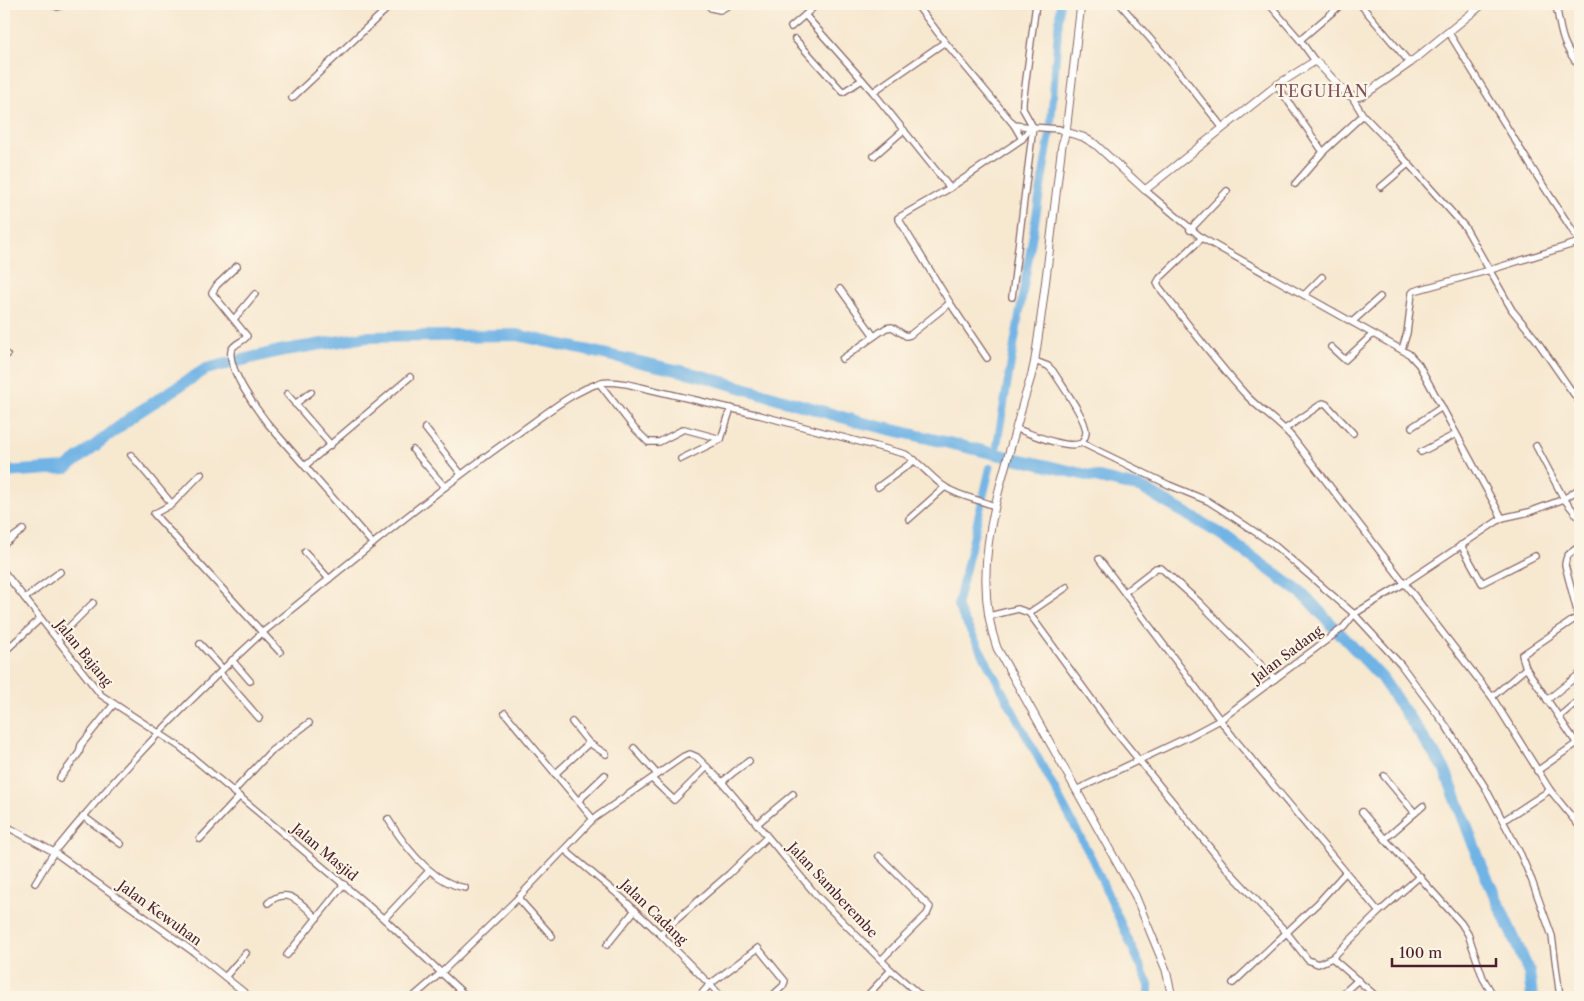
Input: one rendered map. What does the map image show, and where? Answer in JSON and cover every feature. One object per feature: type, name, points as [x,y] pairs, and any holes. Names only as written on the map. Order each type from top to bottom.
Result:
[{"type":"street","points":[[50,4],[58,7],[64,4]]},
{"type":"street","points":[[292,98],[392,4]]},
{"type":"street","points":[[707,4],[711,8],[720,10],[731,4]]},
{"type":"street","points":[[791,27],[816,4]]},
{"type":"street","points":[[917,4],[945,42],[1014,124],[1022,139]]},
{"type":"street","points":[[1012,297],[1033,127],[1023,109],[1023,102],[1036,4]]},
{"type":"street","points":[[1081,4],[1063,131],[1037,362],[1006,468],[991,504],[985,566],[986,591],[991,629],[1006,666],[1135,895],[1166,970],[1172,997]]},
{"type":"street","points":[[1120,4],[1179,72],[1222,127]]},
{"type":"street","points":[[1270,4],[1300,40],[1315,62],[1323,67],[1344,91],[1352,97],[1363,115],[1465,227],[1512,310],[1535,338],[1580,403]]},
{"type":"street","points":[[1300,40],[1342,4]]},
{"type":"street","points":[[1360,4],[1410,63]]},
{"type":"street","points":[[1352,97],[1364,95],[1410,63],[1483,4]]},
{"type":"street","points":[[1556,4],[1562,40],[1572,58],[1580,67]]},
{"type":"street","points":[[805,15],[873,92],[950,188]]},
{"type":"street","points":[[1402,349],[1408,333],[1413,292],[1580,242],[1449,33]]},
{"type":"street","points":[[795,39],[844,92],[862,80]]},
{"type":"street","points":[[873,92],[945,42]]},
{"type":"street","points":[[1146,190],[1163,178],[1222,127],[1277,85],[1315,62]]},
{"type":"street","points":[[1277,85],[1323,152]]},
{"type":"street","points":[[1296,184],[1323,152],[1363,115]]},
{"type":"street","points":[[1014,124],[1063,131],[1083,137],[1095,144],[1190,230],[1202,238],[1305,294],[1409,354],[1419,365],[1502,518],[1528,512],[1564,499],[1580,488]]},
{"type":"street","points":[[988,358],[950,303],[898,218],[950,188],[1022,139],[1033,127]]},
{"type":"street","points":[[874,156],[904,130]]},
{"type":"street","points":[[1381,187],[1408,164]]},
{"type":"street","points":[[1190,230],[1227,191]]},
{"type":"street","points":[[1202,238],[1160,278],[1158,285],[1247,397],[1285,429],[1405,583],[1492,697],[1537,771],[1580,827]]},
{"type":"street","points":[[237,266],[217,285],[212,293],[247,337],[234,346],[232,350],[234,366],[243,388],[255,407],[373,544]]},
{"type":"street","points":[[1305,294],[1322,277]]},
{"type":"street","points":[[840,289],[874,336]]},
{"type":"street","points":[[234,319],[255,294]]},
{"type":"street","points":[[1352,322],[1380,297]]},
{"type":"street","points":[[842,359],[886,328],[892,327],[906,336],[910,335],[950,303]]},
{"type":"street","points":[[1332,347],[1344,360],[1347,360],[1373,334]]},
{"type":"street","points":[[1037,362],[1048,366],[1053,371],[1082,418],[1086,429],[1086,435],[1082,443]]},
{"type":"street","points":[[305,466],[410,377]]},
{"type":"street","points":[[35,883],[54,852],[83,816],[159,734],[232,660],[263,632],[462,474],[554,408],[599,383],[627,384],[730,408],[905,454],[915,460],[946,488],[991,504]]},
{"type":"street","points":[[599,383],[634,428],[648,442],[659,442],[684,429],[721,439]]},
{"type":"street","points":[[295,404],[311,392]]},
{"type":"street","points":[[286,394],[331,444]]},
{"type":"street","points":[[1285,429],[1323,402],[1353,433]]},
{"type":"street","points":[[1412,427],[1442,407]]},
{"type":"street","points":[[681,459],[721,439],[730,408]]},
{"type":"street","points":[[424,428],[462,474]]},
{"type":"street","points":[[1017,430],[1058,442],[1075,445],[1082,443],[1220,508],[1273,544],[1354,614],[1401,665],[1446,726],[1504,820],[1532,881],[1549,927],[1560,997]]},
{"type":"street","points":[[1421,452],[1456,434]]},
{"type":"street","points":[[1536,446],[1564,499],[1580,520]]},
{"type":"street","points":[[412,450],[445,487]]},
{"type":"street","points":[[131,455],[172,504]]},
{"type":"street","points":[[878,487],[915,460]]},
{"type":"street","points":[[201,474],[172,504],[155,512],[155,516],[280,652]]},
{"type":"street","points":[[909,519],[946,488]]},
{"type":"street","name":"Jalan Sadang","points":[[1076,790],[1220,720],[1328,640],[1344,627],[1354,614],[1405,583],[1502,518]]},
{"type":"street","points":[[4,544],[23,530]]},
{"type":"street","points":[[1461,545],[1482,583],[1535,556]]},
{"type":"street","points":[[1537,771],[1579,743],[1526,668],[1522,655],[1578,615],[1565,565],[1566,557],[1580,546]]},
{"type":"street","points":[[305,552],[329,579]]},
{"type":"street","points":[[1099,559],[1233,737],[1379,912]]},
{"type":"street","points":[[1125,592],[1156,568],[1161,568],[1275,679]]},
{"type":"street","name":"Jalan Bajang","points":[[4,572],[95,689],[159,734]]},
{"type":"street","points":[[25,598],[60,572]]},
{"type":"street","points":[[1029,613],[1067,587]]},
{"type":"street","points":[[57,639],[94,603]]},
{"type":"street","points":[[989,616],[1018,609],[1029,613],[1112,727],[1228,870],[1308,960],[1322,964],[1332,958],[1379,912],[1420,876]]},
{"type":"street","points":[[4,652],[40,619]]},
{"type":"street","points":[[200,644],[259,718]]},
{"type":"street","points":[[232,660],[250,681]]},
{"type":"street","points":[[1492,697],[1526,668]]},
{"type":"street","points":[[1547,700],[1577,676]]},
{"type":"street","points":[[60,778],[80,753],[82,745],[114,704]]},
{"type":"street","points":[[1559,717],[1574,704]]},
{"type":"street","points":[[505,713],[593,819]]},
{"type":"street","points":[[572,722],[589,743],[606,754]]},
{"type":"street","points":[[233,792],[271,751],[309,723]]},
{"type":"street","name":"Jalan Masjid","points":[[159,734],[180,747],[344,884],[467,997]]},
{"type":"street","points":[[555,774],[589,743]]},
{"type":"street","points":[[634,748],[658,774]]},
{"type":"street","name":"Jalan Samberembe","points":[[413,997],[442,972],[518,898],[593,819],[686,755],[697,757],[722,782],[817,896],[891,970],[922,997]]},
{"type":"street","points":[[722,782],[749,761]]},
{"type":"street","points":[[652,779],[674,800],[707,767]]},
{"type":"street","points":[[578,801],[605,775]]},
{"type":"street","points":[[1384,776],[1415,813]]},
{"type":"street","points":[[1504,820],[1550,790]]},
{"type":"street","points":[[757,824],[793,794]]},
{"type":"street","points":[[200,839],[239,797]]},
{"type":"street","points":[[1385,839],[1423,806]]},
{"type":"street","points":[[1362,812],[1452,912],[1468,934],[1483,978],[1494,997]]},
{"type":"street","points":[[83,816],[121,844]]},
{"type":"street","points":[[388,819],[400,838],[429,871],[455,886],[464,888]]},
{"type":"street","name":"Jalan Kewuhan","points":[[4,825],[54,852],[195,953],[250,997]]},
{"type":"street","points":[[660,934],[729,874],[767,837]]},
{"type":"street","name":"Jalan Cadang","points":[[565,850],[635,910],[722,997]]},
{"type":"street","points":[[879,856],[930,907],[927,914],[882,960]]},
{"type":"street","points":[[384,920],[429,871]]},
{"type":"street","points":[[1233,983],[1318,902],[1345,873]]},
{"type":"street","points":[[287,955],[344,884]]},
{"type":"street","points":[[268,903],[275,896],[293,897],[317,918]]},
{"type":"street","points":[[518,898],[552,936]]},
{"type":"street","points":[[607,945],[635,910]]},
{"type":"street","points":[[699,997],[709,985],[759,948],[785,981],[783,986],[771,997]]},
{"type":"street","points":[[225,977],[246,953]]},
{"type":"street","points":[[1332,958],[1377,997]]},
{"type":"street","points":[[866,997],[891,970]]},
{"type":"street","points":[[1339,997],[1358,980]]},
{"type":"street","points":[[1568,997],[1580,993]]},
{"type":"waterway","points":[[997,445],[1050,134],[1060,4]]},
{"type":"waterway","points":[[4,472],[66,468],[137,413],[206,369],[279,351],[366,337],[517,335],[699,375],[859,422],[1142,488],[1219,533],[1304,595],[1381,677],[1445,770],[1482,867],[1529,972],[1532,997]]},
{"type":"waterway","points":[[990,468],[957,606],[1092,859],[1149,985],[1149,997]]},
{"type":"district","name":"TEGUHAN","points":[[1322,91]]}]
